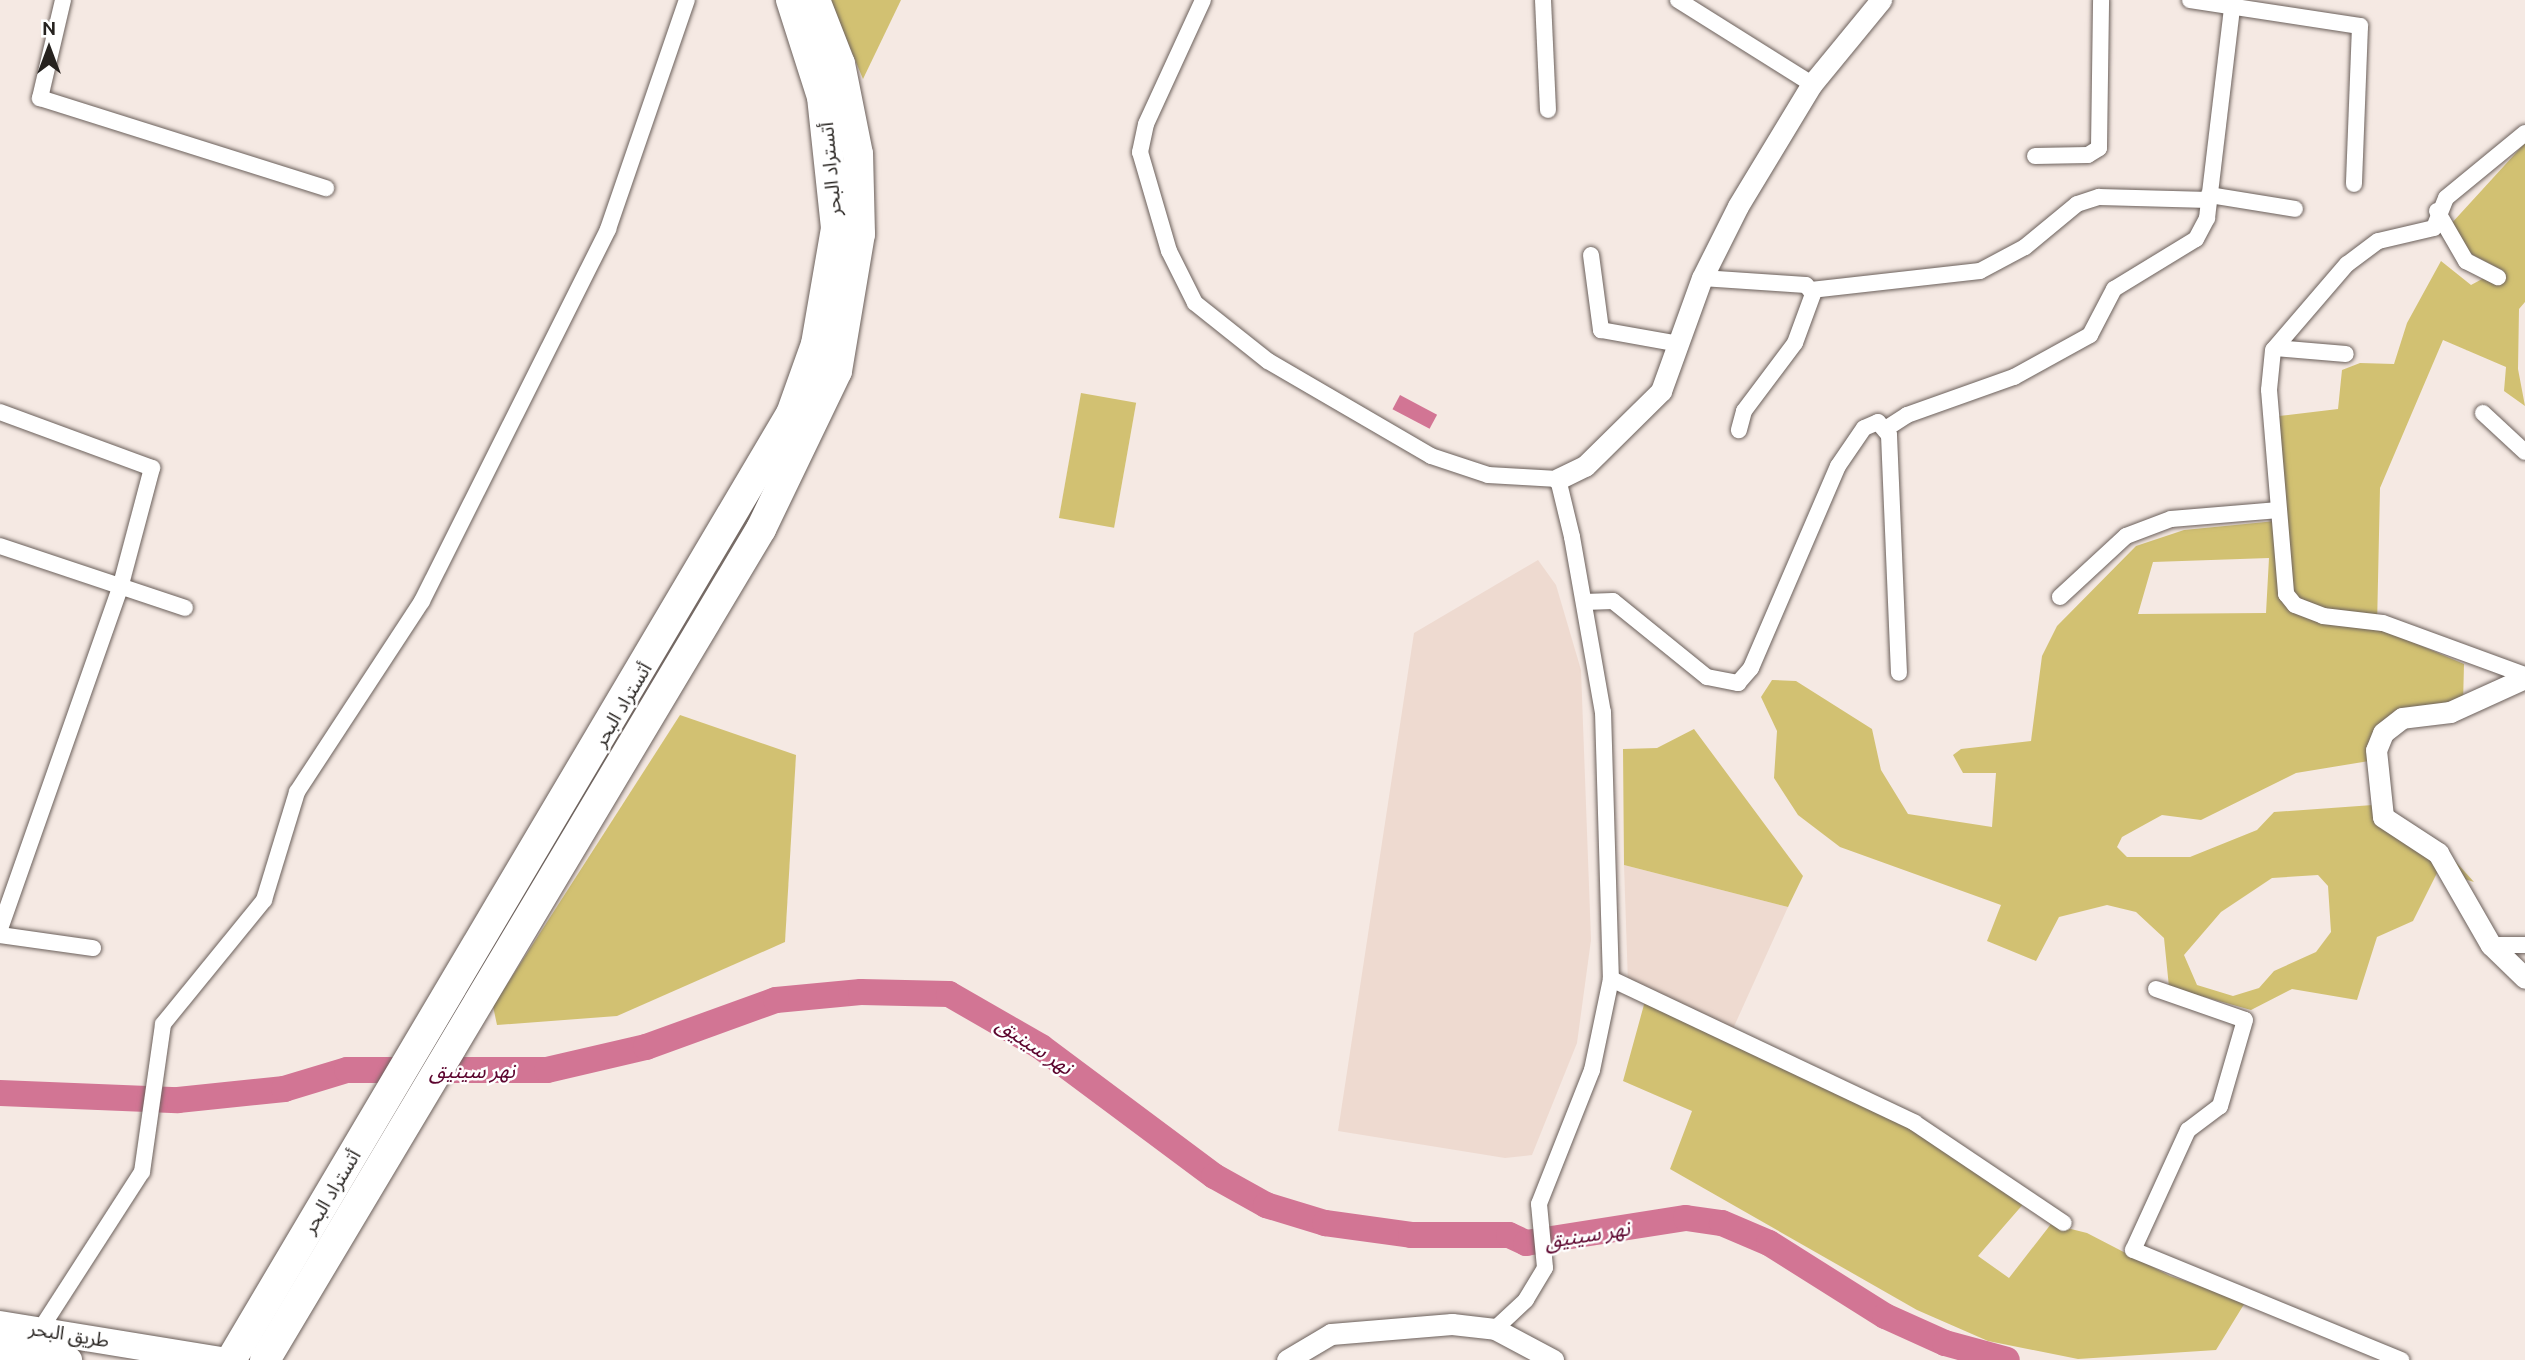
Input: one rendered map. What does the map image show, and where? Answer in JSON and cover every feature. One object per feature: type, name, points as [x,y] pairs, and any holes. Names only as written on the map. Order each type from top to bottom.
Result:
[{"type":"highway","name":"أتستراد البحر","points":[[265,1360],[268,1326],[375,1122],[739,510],[790,414],[816,344],[836,228],[834,163],[822,97],[791,0]]},
{"type":"highway","name":"أتستراد البحر","points":[[231,1360],[268,1326],[407,1127],[478,1002],[761,529],[837,371],[860,234],[858,154],[840,64],[815,0]]},
{"type":"main road","name":"طريق البحر","points":[[0,1324],[221,1360]]},
{"type":"main road","points":[[0,1349],[69,1360]]},
{"type":"street","points":[[63,0],[40,98],[326,188]]},
{"type":"street","points":[[40,1330],[142,1172],[151,1112],[156,1038],[172,1007],[264,900],[297,792],[422,601],[536,378],[635,165],[687,0]]},
{"type":"street","points":[[1203,0],[1146,124],[1140,152],[1169,251],[1195,303],[1268,361],[1431,456],[1488,475],[1558,479],[1585,466],[1651,406],[1679,344],[1702,278],[1812,83],[1881,0]]},
{"type":"street","points":[[1544,0],[1548,110]]},
{"type":"street","points":[[1678,0],[1812,83]]},
{"type":"street","points":[[2035,156],[2088,155],[2099,148],[2101,0]]},
{"type":"street","points":[[2190,0],[2360,26],[2354,184]]},
{"type":"street","points":[[1887,428],[1907,415],[1979,393],[2090,335],[2114,289],[2196,239],[2209,197],[2232,7]]},
{"type":"street","points":[[2525,133],[2437,211],[2434,228],[2378,241],[2347,264],[2275,348],[2269,390],[2286,594],[2295,605],[2323,616],[2384,623],[2525,677]]},
{"type":"street","points":[[1702,278],[1811,290],[1980,271],[2025,247],[2077,204],[2099,197],[2209,197],[2295,209]]},
{"type":"street","points":[[2437,211],[2466,261],[2498,277]]},
{"type":"street","points":[[1591,255],[1601,330],[1679,344]]},
{"type":"street","points":[[1739,430],[1744,411],[1795,343],[1812,306],[1811,290]]},
{"type":"street","points":[[2275,348],[2346,354]]},
{"type":"street","points":[[0,412],[152,468],[120,588],[0,928]]},
{"type":"street","points":[[2483,413],[2525,452]]},
{"type":"street","points":[[1584,602],[1613,601],[1707,677],[1738,683],[1756,658],[1838,466],[1864,428],[1878,422],[1887,428]]},
{"type":"street","points":[[1887,428],[1899,673]]},
{"type":"street","points":[[1495,1329],[1538,1284],[1546,1257],[1539,1204],[1592,1070],[1611,979],[1602,712],[1584,602],[1558,479]]},
{"type":"street","points":[[2060,597],[2126,537],[2171,519],[2279,510]]},
{"type":"street","points":[[0,546],[185,608]]},
{"type":"street","points":[[2525,677],[2450,712],[2402,718],[2383,733],[2376,750],[2384,817],[2438,853],[2491,945],[2525,978]]},
{"type":"street","points":[[0,935],[93,948]]},
{"type":"street","points":[[2491,945],[2525,945]]},
{"type":"street","points":[[1611,979],[1915,1123],[2064,1223]]},
{"type":"street","points":[[2156,989],[2245,1020],[2220,1105],[2188,1130],[2133,1250],[2401,1360]]},
{"type":"street","points":[[1287,1360],[1331,1334],[1452,1324],[1495,1329],[1530,1354],[1553,1360]]},
{"type":"shaded area","points":[[830,0],[901,0],[863,79]]},
{"type":"shaded area","points":[[2525,143],[2525,302],[2519,309],[2518,369],[2525,406],[2504,391],[2506,367],[2443,340],[2380,488],[2377,627],[2464,664],[2463,704],[2378,729],[2376,805],[2438,842],[2474,882],[2438,871],[2413,921],[2377,937],[2357,1000],[2292,989],[2251,1010],[2169,987],[2164,938],[2136,912],[2107,905],[2059,917],[2036,961],[1987,941],[2001,905],[1840,847],[1798,815],[1774,778],[1777,731],[1761,697],[1772,680],[1796,681],[1872,729],[1881,770],[1908,814],[1992,827],[1996,773],[1963,773],[1953,755],[1961,749],[2031,741],[2042,656],[2057,626],[2136,546],[2184,530],[2286,520],[2279,416],[2338,409],[2342,370],[2360,363],[2394,364],[2407,323],[2441,261],[2471,285],[2484,278],[2499,285],[2504,271],[2473,255],[2453,236],[2450,225]],"holes":[[[2269,558],[2266,613],[2138,614],[2153,562]],[[2369,761],[2373,805],[2274,812],[2257,830],[2190,857],[2127,857],[2117,847],[2122,837],[2162,815],[2201,820],[2296,773]],[[2318,875],[2328,886],[2331,932],[2316,952],[2274,971],[2259,988],[2233,996],[2197,985],[2184,955],[2221,912],[2272,878]]]},
{"type":"shaded area","points":[[1081,393],[1136,403],[1114,528],[1059,518]]},
{"type":"shaded area","points":[[1400,395],[1437,415],[1430,429],[1392,409]]},
{"type":"shaded area","points":[[1538,560],[1556,585],[1581,670],[1591,940],[1577,1043],[1532,1155],[1505,1158],[1338,1131],[1414,633]]},
{"type":"shaded area","points":[[680,715],[796,755],[785,942],[617,1016],[497,1025],[493,1006]]},
{"type":"shaded area","points":[[1694,729],[1803,876],[1788,907],[1624,865],[1623,749],[1657,748]]},
{"type":"shaded area","points":[[1624,865],[1788,907],[1732,1031],[1628,984]]},
{"type":"shaded area","points":[[1645,1001],[1903,1123],[2025,1202],[1978,1256],[2009,1278],[2051,1224],[2087,1233],[2170,1276],[2246,1301],[2216,1350],[2078,1359],[1988,1341],[1917,1310],[1670,1169],[1692,1111],[1623,1081]]},
{"type":"waterway","name":"نهر سينيق","points":[[0,1093],[178,1100],[284,1089],[347,1070],[547,1070],[646,1047],[776,1000],[861,992],[949,994],[1041,1047],[1214,1176],[1266,1205],[1325,1223],[1411,1235],[1509,1235],[1526,1243],[1686,1218],[1722,1223],[1769,1243],[1885,1316],[1945,1343],[2007,1360]]}]
